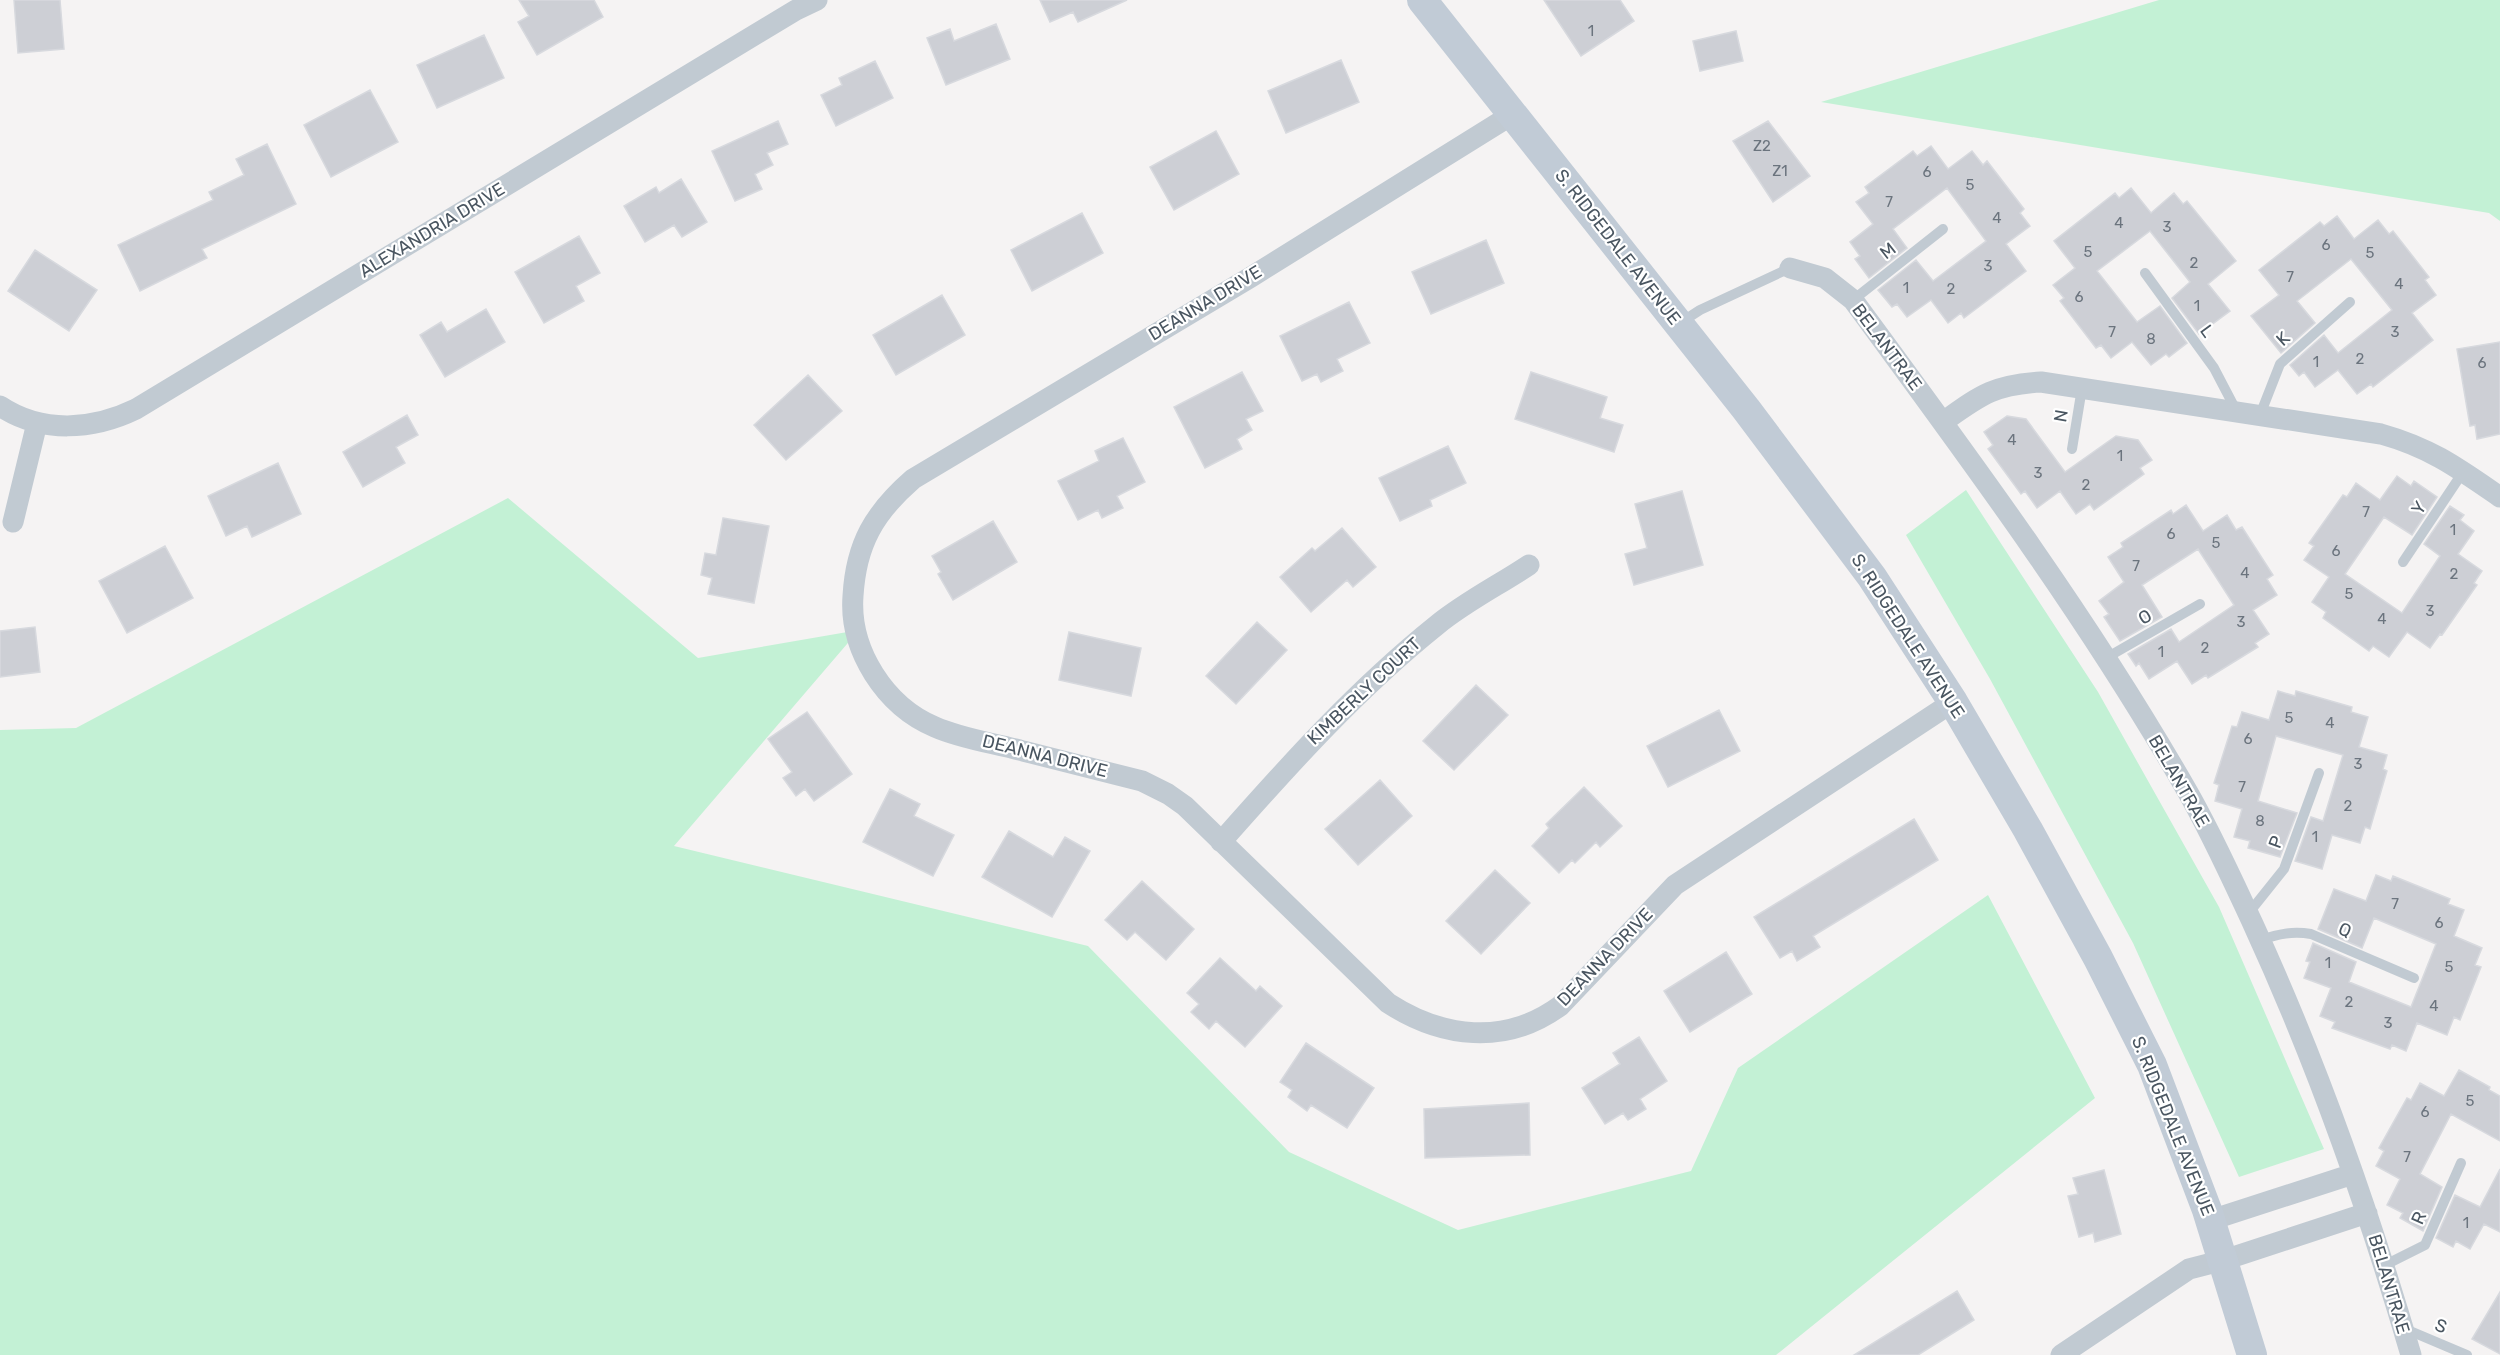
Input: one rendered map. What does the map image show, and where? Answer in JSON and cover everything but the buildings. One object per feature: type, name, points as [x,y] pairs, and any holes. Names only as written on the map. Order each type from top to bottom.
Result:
[{"type":"main road","name":"S. RIDGEDALE AVENUE","points":[[1422,0],[1746,408],[1872,577],[1953,702],[2028,830],[2152,1065],[2188,1155],[2211,1221],[2252,1355]]},
{"type":"street","name":"ALEXANDRIA DRIVE","points":[[0,406],[37,423],[64,427],[93,425],[136,409],[796,10],[817,0]]},
{"type":"street","name":"DEANNA DRIVE","points":[[1513,114],[1251,277],[913,479],[891,498],[861,547],[854,575],[852,604],[858,638],[868,666],[884,690],[901,706],[937,729],[1142,781],[1168,794],[1185,806],[1388,1003],[1412,1018],[1440,1029],[1468,1033],[1508,1030],[1536,1021],[1560,1006],[1675,885],[1953,702]]},
{"type":"street","name":"BELANTRAE","points":[[1790,268],[1825,278],[1853,300],[2070,601],[2187,791],[2287,998],[2385,1265],[2410,1355]]},
{"type":"street","points":[[1942,422],[1985,393],[2012,384],[2041,382],[2390,436],[2440,456],[2500,497]]},
{"type":"street","points":[[13,522],[37,423]]},
{"type":"street","name":"KIMBERLY COURT","points":[[1221,842],[1311,740],[1383,671],[1438,623],[1529,565]]},
{"type":"street","points":[[2211,1221],[2353,1174]]},
{"type":"street","name":"BELANTRAE","points":[[2061,1355],[2189,1269],[2224,1260],[2367,1213]]},
{"type":"lane","name":"M","points":[[1853,300],[1942,229]]},
{"type":"lane","points":[[1679,324],[1700,310],[1790,268]]},
{"type":"lane","name":"L","points":[[2145,273],[2214,368],[2237,412]]},
{"type":"lane","name":"K","points":[[2260,415],[2280,364],[2350,302]]},
{"type":"lane","name":"N","points":[[2072,449],[2082,388]]},
{"type":"lane","name":"Y","points":[[2403,562],[2463,472]]},
{"type":"lane","name":"O","points":[[2106,658],[2200,604]]},
{"type":"lane","name":"P","points":[[2248,914],[2284,869],[2319,773]]},
{"type":"lane","name":"Q","points":[[2260,940],[2294,931],[2311,934],[2414,978]]},
{"type":"lane","name":"R","points":[[2385,1265],[2425,1245],[2461,1163]]},
{"type":"lane","name":"S","points":[[2403,1328],[2468,1355]]},
{"type":"green space","points":[[2159,0],[2500,0],[2500,221],[2489,213],[1821,102]]},
{"type":"green space","points":[[1966,490],[2098,692],[2219,907],[2324,1149],[2239,1177],[2133,943],[1990,679],[1906,535]]},
{"type":"green space","points":[[508,498],[698,658],[859,630],[674,846],[1088,946],[1289,1152],[1458,1230],[1691,1171],[1738,1068],[1988,895],[2095,1098],[1776,1355],[0,1355],[0,730],[76,728]]}]
